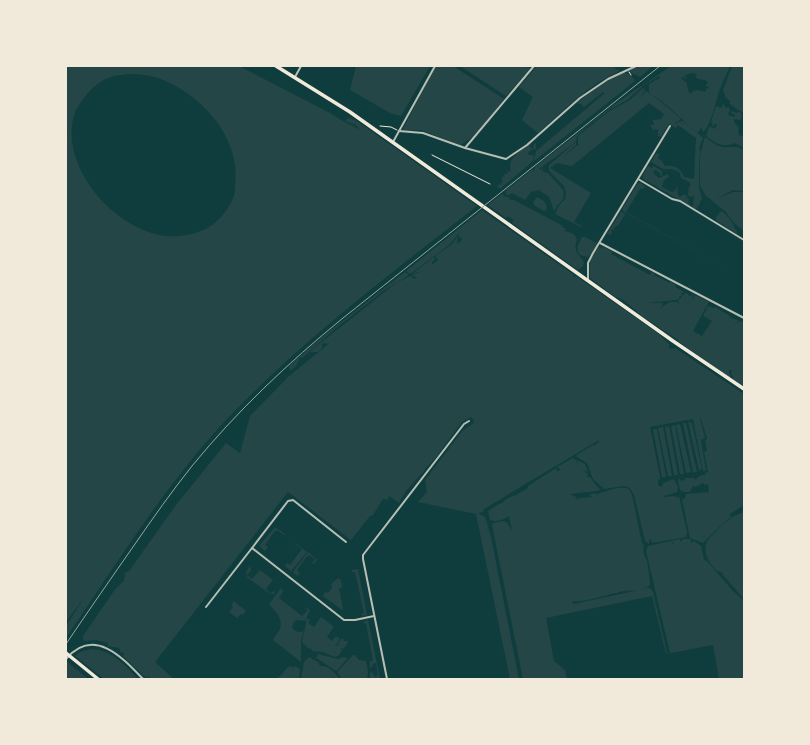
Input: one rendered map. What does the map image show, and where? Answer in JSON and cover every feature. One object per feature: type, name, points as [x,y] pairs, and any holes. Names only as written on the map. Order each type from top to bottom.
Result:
[{"type":"main road","points":[[276,66],[296,77],[350,112],[734,384],[744,389]]},
{"type":"main road","points":[[66,653],[98,679]]},
{"type":"street","points":[[296,77],[301,66]]},
{"type":"street","points":[[393,142],[435,66]]},
{"type":"street","points":[[465,148],[534,66]]},
{"type":"street","points":[[399,131],[423,133],[465,148],[506,159],[527,145],[580,98],[608,79],[636,66]]},
{"type":"street","points":[[588,281],[588,263],[594,251],[670,126]]},
{"type":"street","points":[[638,179],[672,199],[680,201],[744,240]]},
{"type":"street","points":[[600,243],[744,318]]},
{"type":"street","points":[[387,679],[363,554],[464,424],[469,421]]},
{"type":"street","points":[[206,607],[291,500],[295,501],[346,542]]},
{"type":"street","points":[[252,548],[344,620],[355,620],[374,616]]},
{"type":"street","points":[[66,659],[73,652],[82,647],[93,645],[105,647],[120,656],[143,679]]},
{"type":"path","points":[[380,126],[390,127],[399,131]]},
{"type":"path","points":[[432,155],[490,184]]},
{"type":"shaded area","points":[[66,66],[239,66],[360,130],[356,125],[345,121],[348,118],[357,121],[477,206],[379,283],[315,336],[284,363],[225,421],[181,472],[141,526],[66,638],[66,626],[84,598],[66,622]],"holes":[[[128,74],[149,76],[161,79],[176,86],[204,107],[216,121],[225,136],[232,152],[236,169],[235,194],[227,210],[211,226],[186,235],[164,236],[141,229],[120,217],[101,200],[86,180],[76,157],[72,134],[75,112],[86,95],[100,82],[110,77]]]},
{"type":"shaded area","points":[[356,66],[430,66],[401,116],[390,113],[350,90]]},
{"type":"shaded area","points":[[435,66],[453,66],[504,99],[477,131],[466,142],[460,145],[421,130],[404,131],[403,129]]},
{"type":"shaded area","points":[[460,66],[528,66],[530,69],[506,96]]},
{"type":"shaded area","points":[[537,66],[612,66],[620,71],[587,90],[538,133],[522,120],[533,97],[519,87]]},
{"type":"shaded area","points":[[653,66],[640,77],[627,71],[632,68]]},
{"type":"shaded area","points":[[671,66],[730,66],[720,89],[711,119],[703,132],[701,127],[698,133],[663,102],[650,94],[649,84],[660,78],[659,76],[642,86]],"holes":[[[691,73],[697,74],[696,76],[694,75],[698,79],[708,82],[706,86],[710,88],[706,89],[706,92],[698,90],[689,94],[690,92],[688,91],[687,83],[681,78],[683,77],[686,79],[687,78],[684,76]]]},
{"type":"shaded area","points":[[732,66],[744,66],[744,113],[730,104],[730,101],[725,97],[723,90]]},
{"type":"shaded area","points":[[623,72],[631,75],[635,81],[534,161],[536,151],[605,93],[603,92],[584,107],[581,104],[576,103],[604,82]]},
{"type":"shaded area","points":[[641,86],[642,87],[627,100],[609,110],[587,127],[577,136],[576,141],[572,145],[539,169],[540,170],[543,168],[542,171],[548,173],[564,191],[563,199],[558,205],[556,205],[557,207],[554,211],[549,197],[539,190],[531,192],[525,200],[512,193],[505,195],[507,193],[505,191],[533,169],[533,173],[535,167],[615,104]]},
{"type":"shaded area","points":[[643,88],[645,90],[639,99],[646,91],[680,118],[680,120],[674,125],[683,121],[703,138],[699,148],[699,188],[702,198],[699,205],[696,209],[643,179],[643,175],[648,166],[652,168],[653,166],[662,171],[662,176],[656,170],[653,171],[659,178],[668,174],[669,177],[664,180],[662,187],[672,192],[678,187],[679,196],[687,195],[686,199],[688,197],[689,204],[693,207],[694,196],[690,197],[688,195],[689,187],[691,185],[689,182],[681,178],[680,173],[676,170],[663,169],[651,162],[656,153],[660,154],[658,158],[665,166],[677,168],[681,171],[684,177],[693,179],[696,138],[678,125],[676,128],[669,124],[661,137],[658,136],[658,130],[655,129],[654,131],[650,125],[654,125],[653,120],[661,119],[664,114],[649,103],[572,166],[557,163],[550,168],[591,193],[574,222],[582,226],[581,227],[555,214],[560,204],[565,199],[566,193],[564,186],[549,171],[549,165],[576,142],[576,145],[563,157],[579,144],[578,136],[608,112],[630,100]]},
{"type":"shaded area","points":[[724,103],[725,108],[728,107],[730,110],[728,115],[735,117],[735,115],[731,113],[732,111],[741,113],[742,117],[740,120],[734,119],[734,122],[739,128],[738,132],[740,136],[744,135],[744,148],[735,143],[723,145],[706,136],[709,127],[715,129],[717,124],[714,124],[714,127],[712,125],[713,123],[711,122],[716,106],[721,108]]},
{"type":"shaded area","points":[[705,137],[722,147],[735,147],[744,150],[744,191],[733,190],[716,199],[733,192],[744,192],[744,231],[734,223],[726,212],[706,196],[700,186],[700,156]]},
{"type":"shaded area","points":[[533,141],[530,146],[533,149],[534,144],[536,143],[536,149],[531,150],[527,154],[534,155],[533,161],[500,189],[497,186],[502,183],[502,177],[505,176],[504,174],[508,174],[508,171],[511,172],[510,167],[513,158]]},
{"type":"shaded area","points":[[638,183],[641,183],[646,188],[640,189],[626,212],[744,278],[623,211],[622,209]]},
{"type":"shaded area","points":[[502,194],[510,198],[509,200],[514,200],[563,226],[562,227],[566,229],[565,231],[574,235],[577,240],[576,249],[584,262],[583,266],[578,270],[512,223],[514,220],[508,216],[506,218],[488,205]]},
{"type":"shaded area","points":[[537,197],[544,201],[547,207],[546,210],[544,211],[535,206],[533,202]]},
{"type":"shaded area","points":[[482,210],[574,275],[573,278],[576,276],[659,334],[669,344],[670,349],[675,348],[744,394],[744,502],[742,503],[744,505],[730,514],[730,516],[732,516],[703,543],[690,538],[682,499],[685,498],[686,494],[709,492],[708,484],[704,485],[704,483],[695,487],[693,486],[690,492],[684,492],[680,490],[678,481],[679,478],[683,481],[686,478],[693,477],[696,480],[698,477],[705,475],[705,473],[708,472],[704,452],[707,451],[705,441],[707,438],[700,419],[705,438],[701,440],[706,471],[703,471],[693,419],[650,427],[660,476],[658,486],[662,487],[663,483],[674,479],[678,487],[677,492],[664,497],[675,496],[677,498],[679,496],[687,532],[687,535],[685,536],[687,537],[652,543],[651,539],[649,544],[645,541],[634,495],[630,488],[624,486],[604,489],[593,479],[587,463],[576,456],[595,445],[599,442],[599,440],[484,509],[483,512],[478,513],[485,517],[491,537],[519,679],[510,679],[476,514],[418,502],[427,492],[425,480],[463,430],[474,423],[471,417],[462,422],[437,456],[406,491],[399,503],[389,496],[389,500],[383,499],[373,515],[370,516],[351,540],[288,492],[155,662],[174,679],[152,679],[147,676],[149,679],[147,679],[123,656],[124,653],[120,652],[120,649],[110,647],[108,646],[108,643],[96,640],[85,641],[83,636],[116,588],[124,581],[125,573],[129,571],[176,505],[226,443],[240,453],[250,416],[288,377],[349,327],[328,344],[322,344],[322,348],[318,352],[310,352],[313,349],[396,283],[410,276],[415,279],[417,277],[411,276],[425,270],[411,275],[434,257],[435,259],[432,262],[432,265],[438,260],[435,256],[451,245],[458,236],[457,244],[462,240],[462,238],[459,237],[459,233],[449,245],[413,272],[410,274],[406,271]]},
{"type":"shaded area","points":[[722,211],[730,219],[737,234],[716,220],[716,217]]},
{"type":"shaded area","points":[[622,212],[744,280],[625,214],[618,226],[617,225],[613,230],[611,230],[612,233],[610,235],[607,234]]},
{"type":"shaded area","points":[[582,237],[585,237],[598,244],[588,257],[580,255],[578,250]]},
{"type":"shaded area","points":[[600,247],[601,249],[603,247],[613,252],[611,254],[650,275],[652,272],[654,275],[670,283],[671,282],[676,285],[675,287],[684,292],[681,293],[682,296],[679,296],[680,298],[677,300],[647,303],[662,303],[663,304],[660,308],[670,302],[677,302],[681,306],[678,301],[685,293],[689,294],[688,295],[690,296],[694,294],[691,301],[695,295],[709,302],[693,331],[702,336],[712,321],[703,316],[708,306],[715,307],[730,316],[729,317],[739,321],[729,327],[740,321],[744,322],[744,386],[732,379],[734,378],[731,374],[732,370],[729,370],[729,374],[731,376],[730,378],[642,316],[625,301],[614,296],[590,278],[592,257],[596,249]]},
{"type":"shaded area","points":[[405,272],[409,275],[386,289],[336,328],[302,358],[300,357],[296,366],[290,371],[289,366],[326,334]]},
{"type":"shaded area","points":[[688,422],[692,423],[702,469],[699,470]]},
{"type":"shaded area","points":[[683,423],[686,423],[697,472],[693,473]]},
{"type":"shaded area","points":[[680,424],[691,472],[686,473],[676,425]]},
{"type":"shaded area","points":[[675,425],[684,474],[680,474],[671,426]]},
{"type":"shaded area","points":[[669,426],[678,475],[674,475],[665,427]]},
{"type":"shaded area","points":[[663,427],[672,476],[668,476],[658,428]]},
{"type":"shaded area","points":[[654,429],[657,429],[666,477],[662,477]]},
{"type":"shaded area","points":[[573,458],[576,460],[579,467],[577,460],[585,464],[588,472],[582,470],[588,474],[587,477],[590,477],[601,490],[570,494],[576,497],[577,500],[579,498],[593,497],[589,495],[599,495],[599,493],[618,488],[629,489],[632,495],[642,543],[645,549],[643,549],[645,558],[647,560],[650,585],[645,588],[650,588],[653,592],[667,653],[670,653],[646,551],[648,546],[680,539],[680,542],[683,539],[691,539],[691,543],[694,541],[701,546],[704,560],[707,561],[733,591],[744,601],[744,679],[719,679],[713,645],[666,654],[652,596],[546,618],[554,661],[565,670],[567,679],[523,679],[492,525],[493,523],[501,521],[505,522],[512,530],[509,516],[500,520],[492,521],[490,520],[488,511],[508,498],[528,488],[528,486],[556,468],[557,471],[559,471],[560,469],[557,467]],"holes":[[[639,590],[574,604],[572,603],[573,601],[588,600],[615,593]]]},
{"type":"shaded area","points":[[743,510],[744,599],[722,574],[723,573],[715,569],[708,558],[705,549],[710,537],[732,517],[742,513]]},
{"type":"shaded area","points":[[275,527],[285,534],[284,535],[277,530],[275,531],[265,545],[268,547],[265,551],[259,546]]},
{"type":"shaded area","points":[[295,543],[307,552],[291,571],[285,566],[287,563],[290,565],[302,549]]},
{"type":"shaded area","points":[[308,552],[317,560],[314,564],[312,563],[315,559],[309,555],[307,556],[297,570],[300,573],[297,576],[293,572]]},
{"type":"shaded area","points":[[250,566],[251,570],[247,575],[252,579],[260,570],[273,580],[266,589],[271,594],[247,577],[246,572]]},
{"type":"shaded area","points":[[358,569],[367,615],[364,616],[361,614],[364,613],[355,572],[352,572],[352,570]]},
{"type":"shaded area","points":[[338,578],[341,580],[342,588],[339,588],[342,610],[323,596],[325,592],[328,593],[332,588],[331,584]]},
{"type":"shaded area","points":[[281,588],[283,591],[279,598],[302,616],[308,610],[305,608],[306,607],[310,610],[306,621],[297,620],[294,622],[292,627],[297,632],[304,631],[301,640],[301,662],[273,640],[281,627],[281,623],[280,619],[269,604]]},
{"type":"shaded area","points":[[234,601],[246,611],[243,615],[241,614],[237,618],[229,612],[233,607],[231,605]]},
{"type":"shaded area","points":[[321,617],[334,627],[327,637],[332,641],[336,636],[340,639],[335,646],[339,646],[337,645],[342,638],[348,643],[343,649],[340,648],[342,651],[338,656],[335,657],[322,652],[311,651],[313,651],[302,642],[307,618],[310,620],[308,623],[314,627]]},
{"type":"shaded area","points":[[368,620],[380,679],[370,679],[370,672],[373,673],[375,677],[378,675],[376,663],[372,664],[373,666],[370,668],[370,661],[373,661],[366,623],[363,623]]},
{"type":"shaded area","points":[[91,649],[99,650],[112,655],[138,679],[104,679],[75,656],[80,652]]},
{"type":"shaded area","points":[[318,654],[338,659],[343,657],[348,658],[336,671],[315,657],[317,657]]},
{"type":"shaded area","points":[[353,655],[355,655],[359,660],[366,661],[368,672],[367,679],[342,679],[337,672]]},
{"type":"shaded area","points":[[309,657],[318,662],[320,666],[332,670],[340,679],[301,679],[304,662]]},
{"type":"shaded area","points":[[68,661],[88,679],[66,679],[66,665]]},
{"type":"shaded area","points":[[291,666],[292,668],[295,666],[300,669],[299,679],[277,679],[287,668]]},
{"type":"railway","points":[[66,644],[149,524],[185,475],[227,426],[264,388],[343,318],[660,66]]}]
